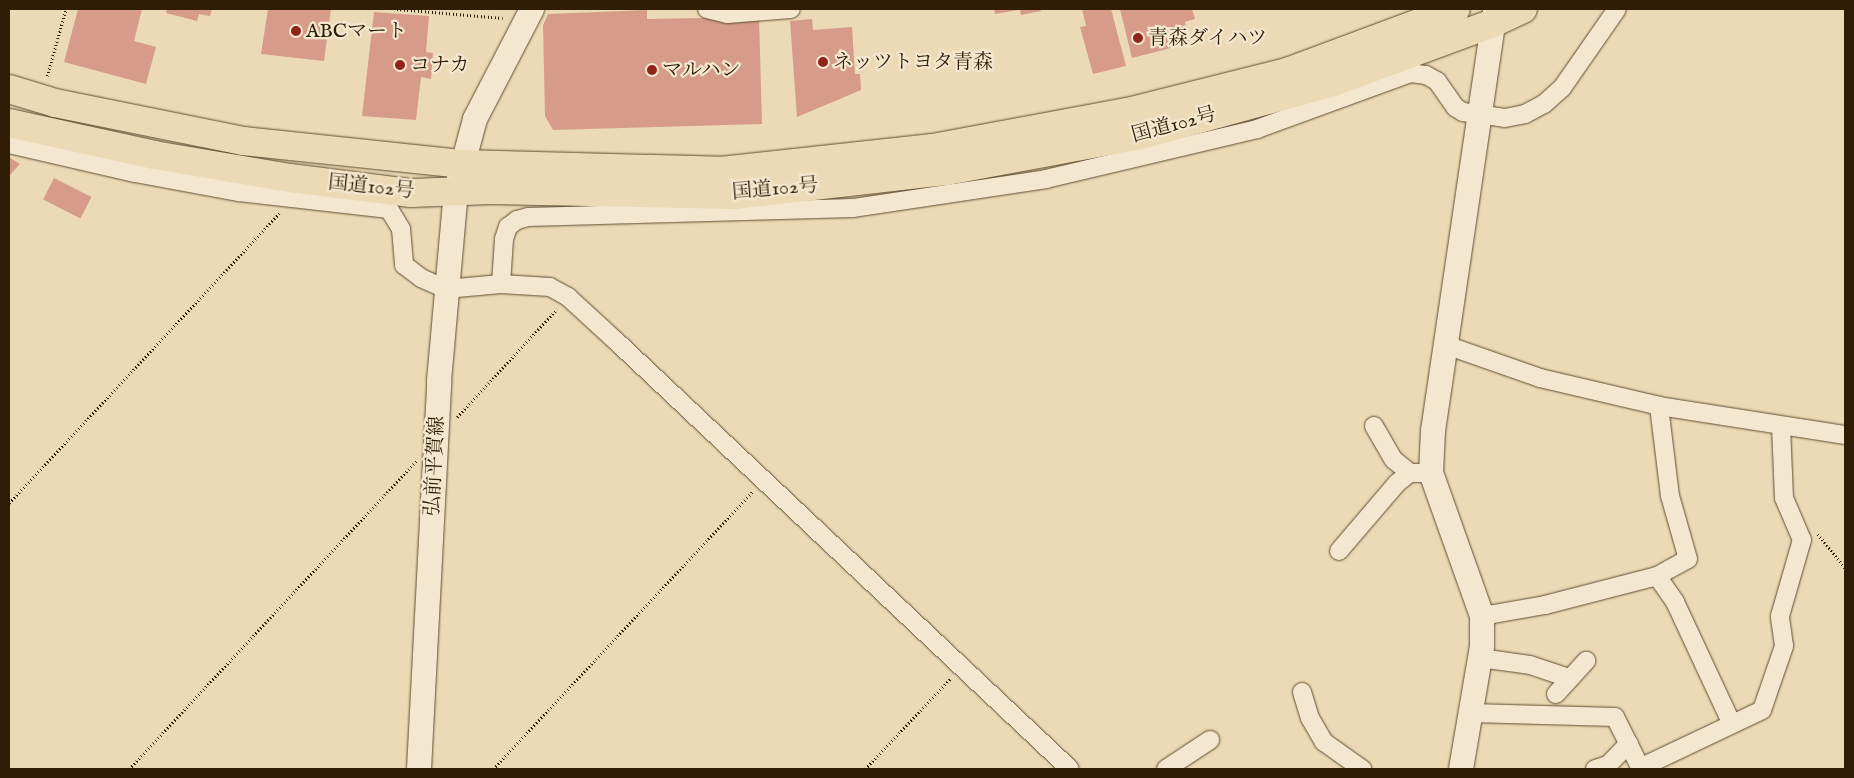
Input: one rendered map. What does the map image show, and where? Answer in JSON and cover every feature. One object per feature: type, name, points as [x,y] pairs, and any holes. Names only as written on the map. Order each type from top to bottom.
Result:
[{"type":"highway","name":"国道102号","points":[[9,123],[154,155],[290,178],[411,193],[458,177],[721,171],[932,148],[1128,112],[1287,72],[1456,9]]},
{"type":"highway","name":"国道102号","points":[[9,89],[55,103],[242,141],[458,177],[735,195],[947,171],[1141,135],[1333,82],[1494,16],[1523,9]]},
{"type":"street","name":"弘前平賀線","points":[[419,769],[446,289],[458,177],[474,119],[532,9]]},
{"type":"street","points":[[706,9],[727,14],[792,9]]},
{"type":"street","points":[[501,284],[504,239],[508,227],[517,220],[528,217],[853,208],[1046,179],[1257,129],[1411,72],[1426,74],[1437,81],[1456,107],[1478,115],[1505,118],[1525,114],[1544,104],[1562,88],[1617,9]]},
{"type":"street","points":[[1462,769],[1480,658],[1482,616],[1420,473],[1443,344],[1494,16]]},
{"type":"street","points":[[9,144],[135,173],[292,199],[389,209],[401,228],[404,265],[446,289],[501,284],[550,287],[568,297],[1070,769]]},
{"type":"street","points":[[1443,344],[1540,378],[1659,406],[1845,435]]},
{"type":"street","points":[[1482,616],[1545,605],[1657,576],[1688,559],[1670,496],[1659,406]]},
{"type":"street","points":[[1374,426],[1394,460],[1420,473]]},
{"type":"street","points":[[1471,713],[1615,717],[1640,769],[1731,722],[1762,710],[1784,646],[1780,616],[1802,540],[1784,498],[1781,426]]},
{"type":"street","points":[[1338,551],[1397,483],[1420,473]]},
{"type":"street","points":[[1657,576],[1675,602],[1731,722]]},
{"type":"street","points":[[1480,658],[1530,665],[1569,678]]},
{"type":"street","points":[[1556,694],[1586,661]]},
{"type":"street","points":[[1302,692],[1310,718],[1324,742],[1362,769]]},
{"type":"street","points":[[1166,769],[1210,740]]},
{"type":"street","points":[[1595,769],[1608,765],[1629,743]]},
{"type":"path","points":[[47,76],[66,9]]},
{"type":"path","points":[[397,9],[503,18]]},
{"type":"path","points":[[9,503],[292,199]]},
{"type":"path","points":[[129,769],[568,297]]},
{"type":"path","points":[[493,769],[763,480]]},
{"type":"path","points":[[1802,540],[1816,532],[1845,568]]},
{"type":"path","points":[[864,769],[961,667]]},
{"type":"building","points":[[78,9],[142,9],[134,41],[156,47],[146,84],[64,62]]},
{"type":"building","points":[[167,9],[212,9],[210,16],[199,14],[197,21],[166,13]]},
{"type":"building","name":"ABCマート","points":[[268,9],[331,9],[324,61],[261,54]]},
{"type":"building","points":[[994,9],[1017,9],[1018,10],[995,14]]},
{"type":"building","points":[[1020,9],[1040,9],[1041,11],[1021,15]]},
{"type":"building","points":[[1082,9],[1111,9],[1126,66],[1093,74],[1080,27],[1086,26]]},
{"type":"building","points":[[1120,9],[1192,9],[1195,19],[1185,22],[1190,43],[1132,58]]},
{"type":"building","name":"マルハン","points":[[647,10],[647,19],[759,17],[762,124],[553,130],[545,116],[543,25],[548,14]]},
{"type":"building","name":"コナカ","points":[[374,12],[429,16],[426,52],[433,53],[431,79],[421,77],[416,120],[362,116]]},
{"type":"building","points":[[812,19],[813,30],[852,27],[855,74],[860,74],[861,90],[797,117],[790,21]]},
{"type":"building","points":[[9,157],[20,164],[9,176]]},
{"type":"building","points":[[54,178],[91,197],[81,218],[43,199]]},
{"type":"place","name":"ABCマート","points":[[296,31]]},
{"type":"place","name":"青森ダイハツ","points":[[1138,38]]},
{"type":"place","name":"ネッツトヨタ青森","points":[[823,62]]},
{"type":"place","name":"コナカ","points":[[400,65]]},
{"type":"place","name":"マルハン","points":[[652,70]]}]
